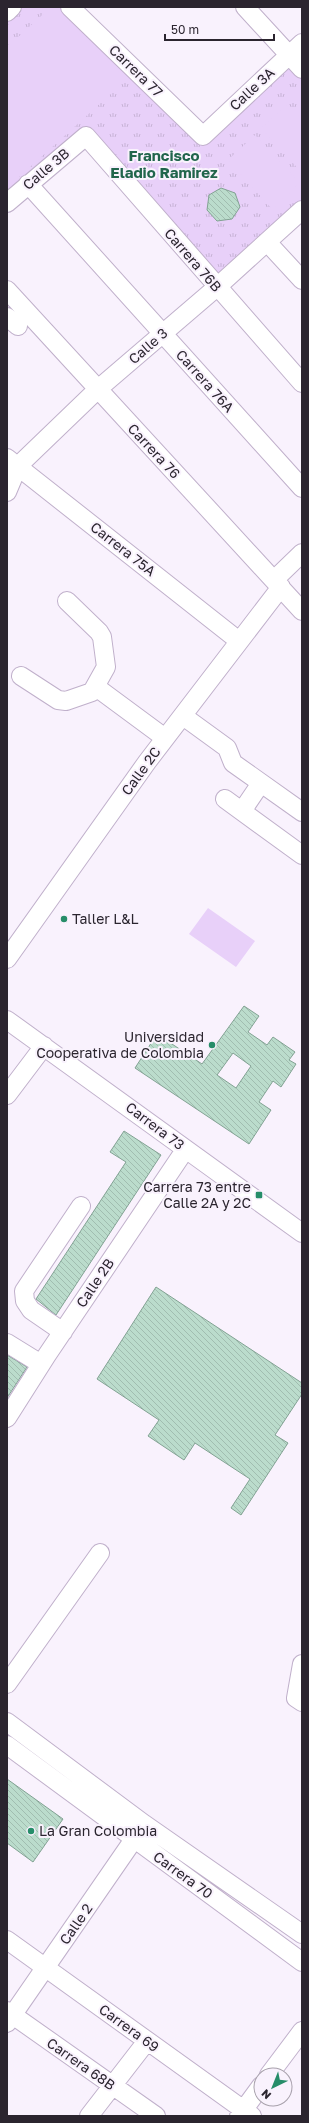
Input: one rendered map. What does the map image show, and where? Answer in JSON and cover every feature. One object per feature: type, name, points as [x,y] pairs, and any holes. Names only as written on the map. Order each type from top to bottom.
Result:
[{"type":"street","points":[[7,12],[12,7]]},
{"type":"street","name":"Carrera 77","points":[[70,7],[203,136]]},
{"type":"street","points":[[245,7],[296,49],[302,69]]},
{"type":"street","name":"Calle 3A","points":[[203,136],[296,49]]},
{"type":"street","name":"Calle 3B","points":[[7,203],[86,136]]},
{"type":"street","name":"Carrera 76B","points":[[86,136],[302,383]]},
{"type":"street","name":"Carrera 76A","points":[[28,184],[302,488]]},
{"type":"street","name":"Calle 3","points":[[7,492],[12,462],[217,287],[302,210]]},
{"type":"street","points":[[267,242],[302,280]]},
{"type":"street","name":"Carrera 76","points":[[7,290],[302,611]]},
{"type":"street","name":"Carrera 75A","points":[[12,462],[239,641]]},
{"type":"street","name":"Calle 2C","points":[[7,959],[165,738],[239,641],[277,583],[302,553]]},
{"type":"street","points":[[21,676],[58,700],[66,701],[92,692],[96,687],[106,667],[102,637],[99,632],[67,601]]},
{"type":"street","points":[[96,687],[165,738]]},
{"type":"street","points":[[183,716],[227,748],[233,762],[302,812]]},
{"type":"street","points":[[257,780],[236,802],[302,855]]},
{"type":"street","name":"Carrera 73","points":[[7,1020],[302,1233]]},
{"type":"street","points":[[7,1095],[44,1046]]},
{"type":"street","name":"Calle 2B","points":[[7,1418],[185,1150]]},
{"type":"street","points":[[63,1332],[31,1310],[24,1301],[24,1291],[81,1206]]},
{"type":"street","points":[[7,1343],[42,1364]]},
{"type":"street","points":[[7,1684],[100,1553]]},
{"type":"street","points":[[299,1700],[302,1664]]},
{"type":"street","name":"Carrera 70","points":[[7,1722],[144,1824],[302,1934]]},
{"type":"street","name":"Carrera 70","points":[[7,1745],[302,1962]]},
{"type":"street","name":"Calle 2","points":[[9,2016],[46,1968],[144,1824]]},
{"type":"street","name":"Carrera 69","points":[[7,1940],[147,2041],[244,2114]]},
{"type":"street","name":"Carrera 68B","points":[[9,2016],[156,2116]]},
{"type":"street","points":[[275,2067],[302,2031]]},
{"type":"street","points":[[89,2116],[147,2041]]},
{"type":"street","points":[[244,2114],[253,2099]]},
{"type":"green space","points":[[12,7],[70,7],[203,136],[289,54],[302,69],[302,210],[217,287],[86,136],[7,203],[7,12]]},
{"type":"green space","points":[[51,7],[59,7],[126,80],[7,188],[7,47]]},
{"type":"green space","points":[[288,104],[302,120],[302,173],[261,128]]},
{"type":"green space","points":[[255,135],[300,183],[272,209],[228,160]]},
{"type":"green space","points":[[208,908],[255,941],[236,967],[189,934]]},
{"type":"building","points":[[221,188],[235,193],[240,207],[232,219],[217,221],[207,210],[209,195]]},
{"type":"building","points":[[244,1006],[259,1016],[248,1032],[267,1045],[273,1037],[295,1052],[289,1060],[296,1064],[281,1087],[273,1081],[259,1102],[271,1110],[249,1144],[135,1068],[157,1034],[202,1064]],"holes":[[[233,1053],[251,1066],[236,1088],[217,1075]]]},
{"type":"building","points":[[124,1131],[161,1155],[56,1315],[36,1299],[126,1162],[110,1152]]},
{"type":"building","points":[[156,1287],[302,1383],[302,1394],[275,1435],[288,1443],[241,1515],[231,1508],[250,1479],[195,1443],[184,1460],[148,1436],[159,1420],[97,1379]]},
{"type":"building","points":[[7,1355],[27,1367],[7,1398]]},
{"type":"building","name":"La Gran Colombia","points":[[7,1779],[63,1819],[33,1862],[7,1843]]},
{"type":"place","name":"Taller L&L","points":[[64,919]]},
{"type":"place","name":"Universidad Cooperativa de Colombia","points":[[212,1045]]},
{"type":"place","name":"Carrera 73 entre Calle 2A y 2C","points":[[259,1195]]},
{"type":"place","name":"La Gran Colombia","points":[[31,1831]]},
{"type":"district","name":"Francisco Eladio Ramirez","points":[[164,164]]}]
